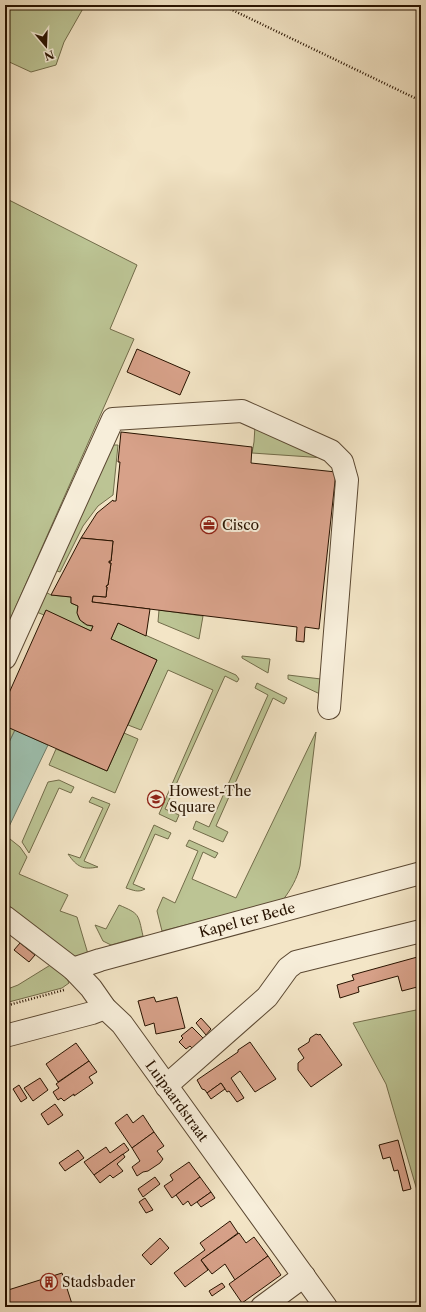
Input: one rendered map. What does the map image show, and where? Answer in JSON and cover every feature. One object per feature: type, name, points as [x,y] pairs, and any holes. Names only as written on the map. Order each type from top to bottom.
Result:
[{"type":"street","points":[[5,658],[113,419],[242,411],[331,451],[342,462],[347,480],[329,708]]},
{"type":"street","name":"Kapel ter Bede","points":[[73,969],[107,958],[421,873]]},
{"type":"street","name":"Luipaardstraat","points":[[5,917],[73,969],[92,988],[105,1008],[122,1024],[326,1307]]},
{"type":"street","points":[[166,1086],[267,997],[288,968],[296,962],[421,931]]},
{"type":"street","points":[[5,1036],[92,1013],[105,1008]]},
{"type":"street","points":[[262,1307],[304,1276]]},
{"type":"path","points":[[222,5],[421,101]]},
{"type":"path","points":[[5,1006],[66,990]]},
{"type":"shaded area","points":[[5,5],[85,5],[64,42],[56,65],[31,72],[5,60]]},
{"type":"shaded area","points":[[5,198],[137,265],[110,329],[134,339],[5,631]]},
{"type":"shaded area","points":[[255,426],[325,458],[252,453]]},
{"type":"shaded area","points":[[110,445],[118,445],[113,495],[98,506],[83,526],[60,572],[54,570]]},
{"type":"shaded area","points":[[42,590],[51,595],[71,597],[71,603],[78,606],[77,610],[80,620],[89,626],[93,626],[91,631],[46,611],[44,615],[34,611]]},
{"type":"shaded area","points":[[159,610],[203,616],[199,639],[158,622]]},
{"type":"shaded area","points":[[118,623],[236,675],[239,679],[237,682],[225,676],[165,809],[179,815],[176,822],[159,814],[213,690],[168,670],[141,730],[128,725],[157,660],[111,639]]},
{"type":"shaded area","points":[[242,656],[270,659],[268,673],[242,658]]},
{"type":"shaded area","points":[[288,675],[321,679],[320,694],[288,679]]},
{"type":"shaded area","points":[[257,683],[287,698],[284,704],[273,698],[216,826],[228,832],[223,842],[193,829],[196,821],[209,827],[268,695],[255,688]]},
{"type":"shaded area","points":[[5,726],[15,730],[5,751]]},
{"type":"shaded area","points":[[15,730],[48,745],[5,835],[5,751]]},
{"type":"shaded area","points":[[316,732],[300,866],[289,892],[283,900],[162,931],[157,911],[163,897],[175,903],[198,851],[186,846],[189,840],[218,853],[215,858],[203,852],[192,879],[236,898]]},
{"type":"shaded area","points":[[124,733],[138,739],[115,793],[49,765],[56,749],[107,771]]},
{"type":"shaded area","points":[[59,780],[74,787],[71,793],[59,788],[29,853],[22,842],[48,782]]},
{"type":"shaded area","points":[[92,797],[110,804],[84,861],[98,867],[84,868],[77,865],[68,854],[80,858],[103,808],[89,802]]},
{"type":"shaded area","points":[[154,825],[171,833],[168,839],[155,834],[133,884],[145,889],[138,891],[126,888]]},
{"type":"shaded area","points":[[5,835],[20,847],[27,857],[19,874],[68,895],[60,911],[77,917],[88,954],[67,958],[5,905]]},
{"type":"shaded area","points":[[119,905],[135,913],[139,919],[143,936],[111,945],[103,941],[95,925],[106,929]]},
{"type":"shaded area","points":[[52,964],[66,976],[69,983],[62,988],[5,1003],[5,990],[18,985]]},
{"type":"shaded area","points":[[421,1009],[421,1204],[386,1084],[353,1023]]},
{"type":"building","points":[[137,349],[190,372],[180,395],[127,372]]},
{"type":"building","name":"Cisco","points":[[121,432],[252,447],[251,463],[336,472],[319,629],[305,627],[304,642],[296,641],[297,627],[92,602],[93,596],[106,597],[106,587],[108,585],[111,563],[109,563],[109,561],[111,561],[113,541],[81,538],[97,513],[113,500],[116,501]]},
{"type":"building","points":[[81,538],[113,541],[111,561],[109,561],[109,563],[111,563],[108,585],[106,587],[106,597],[93,596],[92,602],[150,609],[146,636],[118,623],[111,639],[157,660],[107,771],[5,726],[5,702],[46,610],[91,631],[93,626],[87,625],[80,620],[77,613],[78,606],[71,603],[71,597],[51,595]]},
{"type":"building","points":[[20,943],[35,955],[29,962],[14,950]]},
{"type":"building","points":[[421,956],[421,986],[402,991],[398,976],[358,987],[359,992],[340,998],[337,985],[354,980],[352,975]]},
{"type":"building","points":[[154,997],[156,1002],[177,997],[185,1028],[156,1034],[154,1023],[145,1026],[138,1001]]},
{"type":"building","points":[[201,1018],[211,1029],[206,1035],[196,1023]]},
{"type":"building","points":[[192,1027],[204,1039],[193,1049],[190,1046],[186,1049],[179,1042],[183,1038],[181,1036]]},
{"type":"building","points":[[316,1034],[320,1034],[342,1065],[311,1087],[298,1070],[298,1063],[304,1058],[298,1049],[309,1042],[310,1038]]},
{"type":"building","points":[[250,1042],[276,1079],[255,1092],[240,1071],[231,1078],[244,1098],[237,1102],[229,1091],[227,1092],[221,1083],[207,1093],[202,1089],[197,1080]]},
{"type":"building","points":[[76,1043],[89,1061],[58,1082],[46,1064]]},
{"type":"building","points":[[89,1061],[97,1072],[89,1077],[93,1083],[64,1101],[61,1098],[58,1100],[53,1092],[59,1088],[56,1084]]},
{"type":"building","points":[[40,1078],[48,1090],[33,1101],[24,1088]]},
{"type":"building","points":[[221,1083],[225,1089],[211,1099],[207,1093]]},
{"type":"building","points":[[19,1085],[27,1098],[21,1102],[13,1089]]},
{"type":"building","points":[[55,1104],[63,1115],[48,1125],[41,1114]]},
{"type":"building","points":[[127,1114],[133,1123],[143,1115],[154,1132],[132,1148],[115,1123]]},
{"type":"building","points":[[154,1132],[164,1146],[157,1151],[163,1159],[160,1163],[148,1171],[137,1176],[132,1167],[140,1161],[132,1148]]},
{"type":"building","points":[[398,1140],[411,1189],[403,1191],[398,1170],[394,1171],[390,1157],[383,1159],[379,1145]]},
{"type":"building","points":[[124,1143],[129,1150],[94,1175],[84,1162],[106,1147],[110,1153]]},
{"type":"building","points":[[78,1150],[84,1158],[65,1171],[59,1163]]},
{"type":"building","points":[[123,1154],[125,1157],[117,1164],[123,1171],[113,1178],[110,1175],[100,1183],[94,1175]]},
{"type":"building","points":[[189,1162],[200,1177],[172,1198],[164,1186],[173,1180],[170,1175]]},
{"type":"building","points":[[155,1177],[160,1184],[143,1197],[138,1189]]},
{"type":"building","points":[[200,1177],[211,1192],[191,1206],[188,1201],[183,1205],[176,1195]]},
{"type":"building","points":[[211,1192],[215,1198],[201,1207],[197,1202]]},
{"type":"building","points":[[145,1198],[153,1210],[146,1213],[139,1202]]},
{"type":"building","points":[[230,1221],[238,1233],[201,1260],[208,1270],[185,1287],[174,1273],[205,1250],[200,1243]]},
{"type":"building","points":[[239,1233],[246,1243],[254,1237],[268,1256],[235,1280],[225,1264],[212,1274],[201,1260]]},
{"type":"building","points":[[160,1238],[169,1248],[151,1265],[142,1255]]},
{"type":"building","points":[[268,1256],[281,1275],[242,1303],[229,1284]]},
{"type":"building","name":"Stadsbader","points":[[62,1273],[73,1307],[5,1307],[5,1291]]},
{"type":"building","points":[[222,1283],[225,1287],[212,1296],[209,1291]]},
{"type":"place","name":"Cisco","points":[[209,525]]},
{"type":"place","name":"Howest-The Square","points":[[156,799]]},
{"type":"place","name":"Stadsbader","points":[[49,1282]]}]
